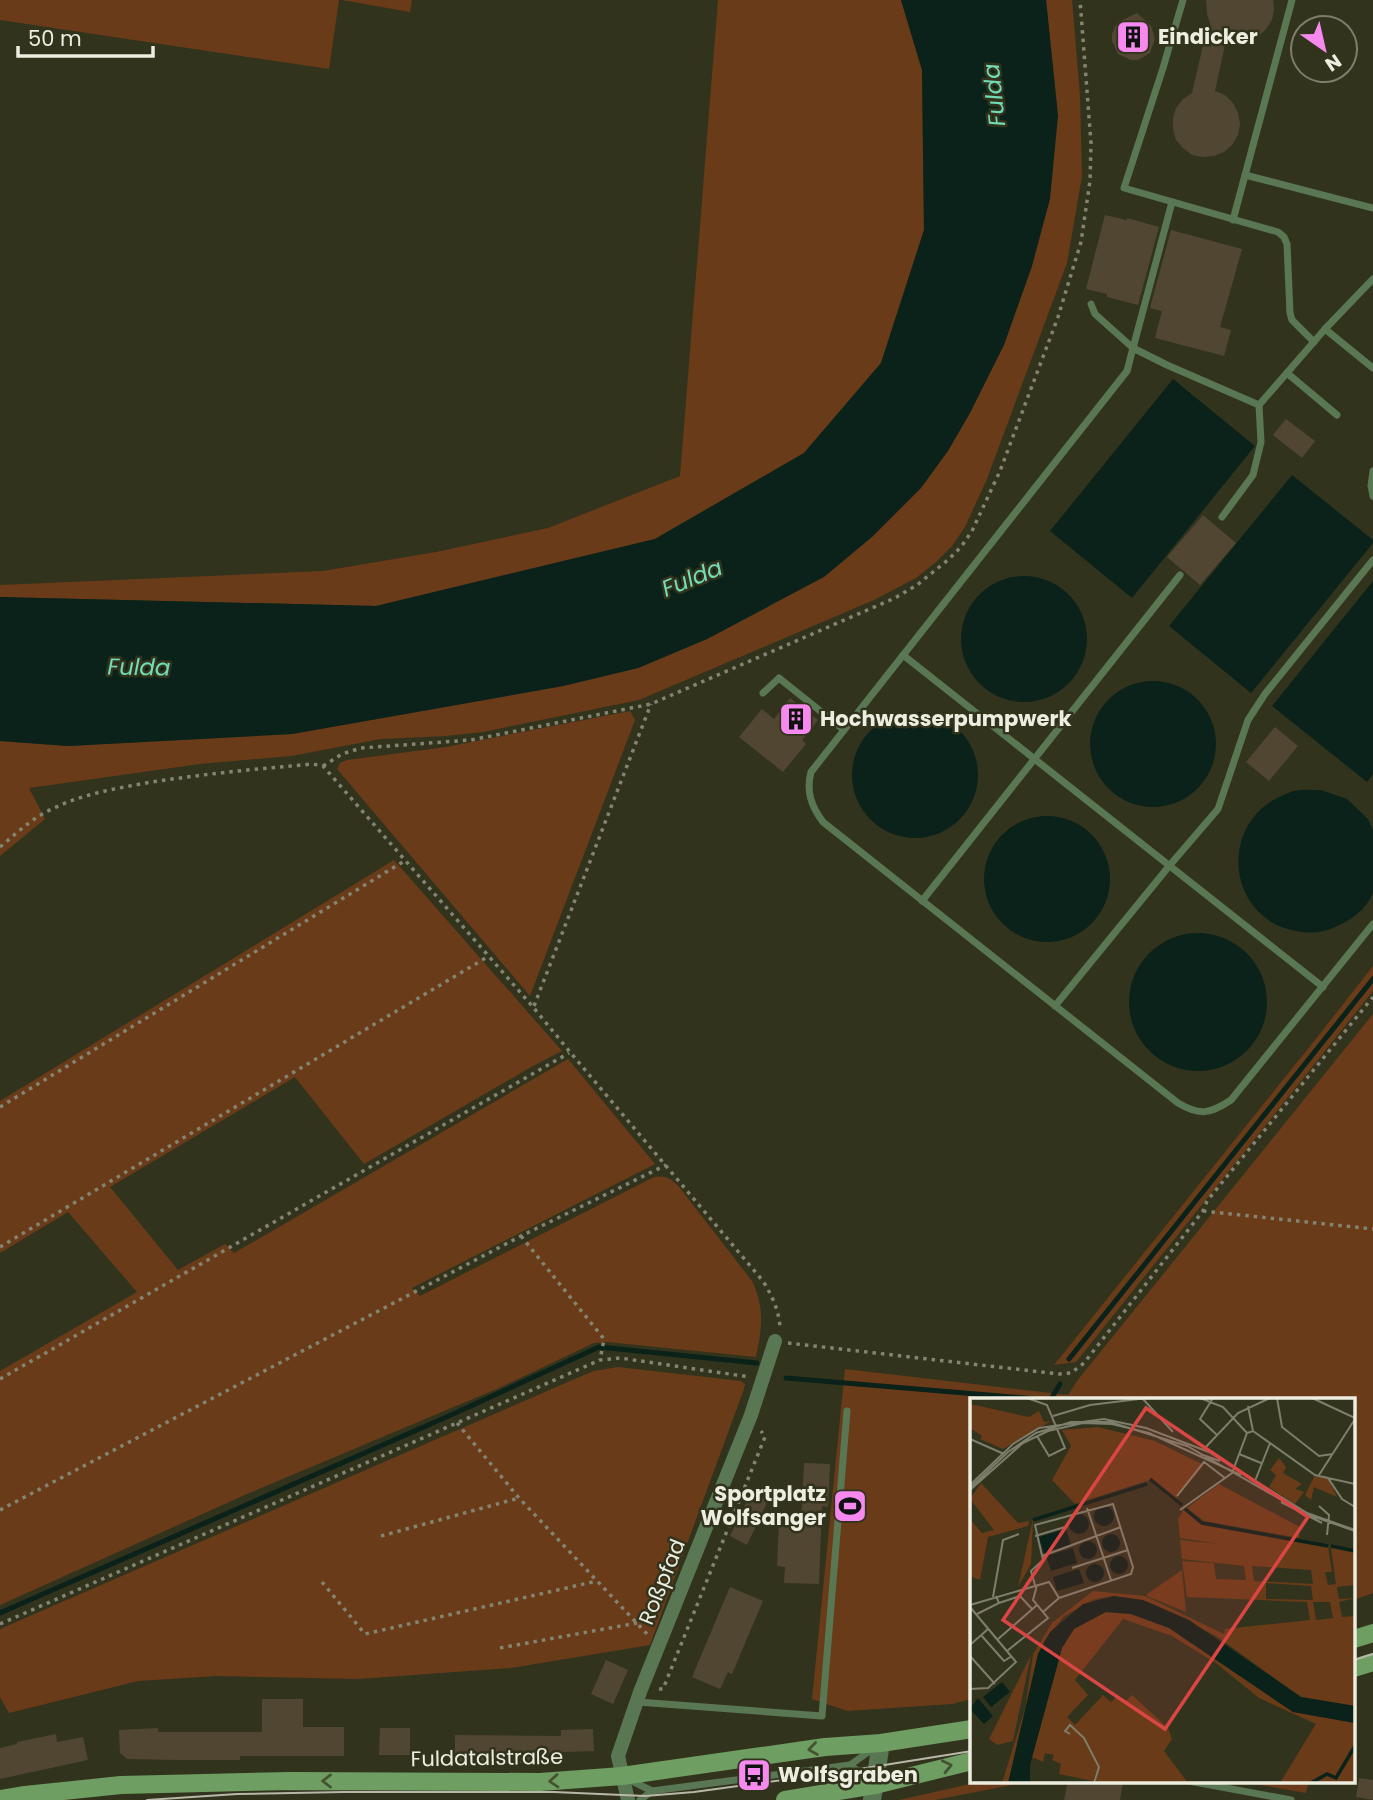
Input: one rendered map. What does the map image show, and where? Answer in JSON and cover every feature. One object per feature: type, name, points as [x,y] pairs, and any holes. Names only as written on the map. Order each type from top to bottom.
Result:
[{"type":"main road","points":[[1356,1638],[1373,1633]]},
{"type":"main road","points":[[1356,1667],[1373,1662]]},
{"type":"main road","name":"Fuldatalstraße","points":[[0,1799],[121,1785],[290,1781],[540,1782],[622,1776],[970,1729]]},
{"type":"main road","points":[[785,1800],[874,1792],[970,1762]]},
{"type":"street","name":"Roßpfad","points":[[628,1800],[618,1756],[751,1415],[775,1341]]},
{"type":"street","points":[[874,1792],[881,1743]]},
{"type":"lane","points":[[1183,0],[1164,68],[1124,188],[1278,232],[1287,244],[1292,320],[1314,342]]},
{"type":"lane","points":[[1233,220],[1292,0]]},
{"type":"lane","points":[[1245,175],[1373,208]]},
{"type":"lane","points":[[1172,202],[1127,371],[811,772],[807,786],[814,810],[823,821],[1191,1111],[1204,1113],[1231,1100],[1373,924]]},
{"type":"lane","points":[[1222,517],[1253,475],[1261,442],[1259,405],[1373,279]]},
{"type":"lane","points":[[1091,304],[1095,314],[1133,348],[1259,405]]},
{"type":"lane","points":[[1325,329],[1373,368]]},
{"type":"lane","points":[[1287,373],[1337,415]]},
{"type":"lane","points":[[1373,471],[1373,496]]},
{"type":"lane","points":[[1055,1006],[1218,809],[1248,720],[1265,694],[1373,560]]},
{"type":"lane","points":[[922,901],[1180,575]]},
{"type":"lane","points":[[903,655],[1323,987]]},
{"type":"lane","points":[[762,693],[779,678],[844,730]]},
{"type":"lane","points":[[639,1697],[822,1716],[847,1411]]},
{"type":"lane","points":[[640,1800],[652,1791],[850,1765],[881,1743]]},
{"type":"lane","points":[[850,1765],[874,1792]]},
{"type":"lane","points":[[622,1776],[652,1791]]},
{"type":"lane","points":[[1200,1783],[1291,1800]]},
{"type":"path","points":[[323,766],[342,754],[361,748],[471,740],[651,704],[895,598],[917,585],[961,547],[1000,471],[1058,317],[1081,242],[1090,180],[1091,143],[1080,0]]},
{"type":"path","points":[[533,1007],[651,704]]},
{"type":"path","points":[[0,847],[32,820],[50,810],[105,790],[200,774],[313,764],[323,766],[533,1007],[763,1281],[778,1311],[780,1326],[775,1341],[1059,1374],[1071,1373],[1084,1363],[1203,1211],[1207,1201],[1373,997]]},
{"type":"path","points":[[0,1107],[406,860]]},
{"type":"path","points":[[0,1247],[489,956]]},
{"type":"path","points":[[0,1379],[570,1052]]},
{"type":"path","points":[[0,1510],[521,1236],[666,1165]]},
{"type":"path","points":[[1203,1211],[1373,1229]]},
{"type":"path","points":[[521,1236],[604,1339],[600,1360]]},
{"type":"path","points":[[0,1624],[600,1360],[620,1359],[763,1378]]},
{"type":"path","points":[[639,1697],[663,1689],[765,1437],[751,1415]]},
{"type":"path","points":[[457,1423],[519,1498],[659,1647]]},
{"type":"path","points":[[381,1536],[519,1498]]},
{"type":"path","points":[[322,1583],[365,1634],[597,1581]]},
{"type":"path","points":[[500,1648],[637,1623]]},
{"type":"shaded area","points":[[0,0],[339,0],[329,69],[0,20]]},
{"type":"shaded area","points":[[342,0],[412,0],[410,12]]},
{"type":"shaded area","points":[[718,0],[901,0],[922,70],[924,230],[881,363],[804,453],[655,539],[376,606],[0,597],[0,585],[323,571],[436,552],[548,528],[680,476]]},
{"type":"shaded area","points":[[1046,0],[1072,0],[1080,96],[1082,176],[1067,263],[987,479],[965,527],[952,546],[936,562],[916,578],[874,600],[639,700],[483,732],[381,739],[291,756],[200,764],[29,788],[45,819],[0,856],[0,741],[68,746],[292,734],[563,686],[638,668],[707,639],[768,607],[1058,116]]},
{"type":"shaded area","points":[[630,711],[635,720],[530,996],[337,769],[340,763],[347,760],[446,747]]},
{"type":"shaded area","points":[[394,860],[562,1051],[364,1164],[295,1077],[110,1187],[178,1270],[225,1244],[234,1253],[568,1059],[655,1164],[412,1288],[420,1296],[654,1177],[665,1177],[680,1188],[752,1281],[759,1300],[761,1318],[756,1357],[607,1342],[594,1343],[499,1388],[247,1494],[0,1605],[0,1371],[137,1292],[68,1212],[0,1253],[0,1101]]},
{"type":"shaded area","points":[[1373,966],[1373,991],[1076,1362],[1054,1365],[1319,1035]]},
{"type":"shaded area","points":[[1373,1014],[1373,1593],[1356,1599],[1356,1398],[970,1398],[970,1700],[952,1704],[847,1711],[812,1699],[845,1369],[1068,1395]]},
{"type":"shaded area","points":[[618,1367],[741,1381],[745,1384],[650,1645],[511,1668],[358,1679],[216,1676],[138,1681],[9,1713],[0,1697],[0,1629],[577,1378],[594,1371]]},
{"type":"shaded area","points":[[974,1783],[1022,1783],[935,1800],[899,1800]]},
{"type":"shaded area","points":[[1249,1783],[1308,1783],[1306,1793]]},
{"type":"water","name":"Fulda","points":[[901,0],[1046,0],[1058,116],[1050,199],[1032,266],[1004,345],[948,451],[921,488],[872,537],[824,577],[707,639],[638,668],[563,686],[292,734],[68,746],[0,741],[0,597],[376,606],[655,539],[804,453],[881,363],[924,230],[922,70]]},
{"type":"water","points":[[1173,379],[1255,446],[1132,598],[1050,531]]},
{"type":"water","points":[[1292,475],[1373,540],[1373,543],[1251,693],[1169,626]]},
{"type":"water","points":[[1024,576],[1048,581],[1069,594],[1082,615],[1087,639],[1082,663],[1069,684],[1048,697],[1024,702],[1000,697],[979,684],[966,663],[961,639],[966,615],[979,594],[1000,581]]},
{"type":"water","points":[[1373,581],[1373,774],[1367,782],[1272,706]]},
{"type":"water","points":[[1153,681],[1177,686],[1198,699],[1211,720],[1216,744],[1211,768],[1198,789],[1177,802],[1153,807],[1129,802],[1108,789],[1095,768],[1090,744],[1095,720],[1108,699],[1129,686]]},
{"type":"water","points":[[915,712],[939,717],[960,730],[973,751],[978,775],[973,799],[960,820],[939,833],[915,838],[891,833],[870,820],[857,799],[852,775],[857,751],[870,730],[891,717]]},
{"type":"water","points":[[1321,790],[1347,799],[1368,819],[1373,830],[1373,893],[1362,909],[1341,924],[1324,931],[1300,932],[1276,925],[1257,910],[1246,894],[1240,877],[1238,858],[1250,823],[1262,808],[1292,791]]},
{"type":"water","points":[[1047,816],[1071,821],[1092,834],[1105,855],[1110,879],[1105,903],[1092,924],[1071,937],[1047,942],[1023,937],[1002,924],[989,903],[984,879],[989,855],[1002,834],[1023,821]]},
{"type":"water","points":[[1198,933],[1225,938],[1247,953],[1262,975],[1267,1002],[1262,1029],[1247,1051],[1225,1066],[1198,1071],[1171,1066],[1149,1051],[1134,1029],[1129,1002],[1134,975],[1149,953],[1171,938]]},
{"type":"building","points":[[1206,0],[1273,0],[1272,20],[1258,37],[1248,41],[1216,43],[1207,14]]},
{"type":"building","name":"Eindicker","points":[[1137,13],[1151,26],[1155,39],[1150,53],[1138,60],[1131,60],[1118,54],[1112,34],[1119,22]]},
{"type":"building","points":[[1204,41],[1225,45],[1215,91],[1225,95],[1233,103],[1240,124],[1232,145],[1224,152],[1203,157],[1192,155],[1176,140],[1173,118],[1176,108],[1192,93]]},
{"type":"building","points":[[1105,215],[1159,227],[1138,305],[1086,289]]},
{"type":"building","points":[[1171,230],[1242,249],[1220,327],[1231,330],[1224,356],[1155,338],[1162,311],[1150,308]]},
{"type":"building","points":[[1286,419],[1315,441],[1302,458],[1273,435]]},
{"type":"building","points":[[1203,515],[1236,543],[1200,585],[1167,557]]},
{"type":"building","points":[[790,698],[818,720],[802,740],[806,744],[783,772],[739,737],[762,709],[774,719]]},
{"type":"building","points":[[1275,727],[1298,746],[1269,781],[1246,762]]},
{"type":"building","points":[[804,1463],[830,1464],[828,1507],[822,1506],[819,1584],[784,1583],[785,1567],[777,1566],[779,1522],[801,1523]]},
{"type":"building","points":[[751,1492],[766,1500],[766,1505],[747,1545],[730,1536]]},
{"type":"building","points":[[730,1587],[763,1601],[732,1674],[728,1672],[720,1689],[692,1677]]},
{"type":"building","points":[[606,1660],[628,1670],[613,1704],[591,1694]]},
{"type":"building","points":[[262,1699],[303,1699],[303,1727],[344,1727],[344,1756],[240,1756],[240,1760],[179,1760],[127,1759],[120,1753],[119,1730],[158,1728],[158,1732],[262,1732]]},
{"type":"building","points":[[380,1728],[410,1728],[410,1755],[379,1755]]},
{"type":"building","points":[[593,1729],[594,1751],[535,1753],[535,1763],[455,1763],[455,1735],[561,1736],[561,1730]]},
{"type":"building","points":[[56,1734],[57,1742],[83,1737],[88,1760],[0,1779],[0,1748]]},
{"type":"building","points":[[1359,1778],[1373,1780],[1373,1800],[1356,1797]]},
{"type":"building","points":[[1068,1783],[1123,1783],[1120,1800],[1064,1800]]},
{"type":"waterway","points":[[1069,1359],[1373,979]]},
{"type":"waterway","points":[[0,1613],[599,1347],[757,1363]]},
{"type":"waterway","points":[[786,1378],[1024,1398]]},
{"type":"waterway","points":[[1052,1398],[1060,1384]]},
{"type":"tram line","points":[[1356,1659],[1373,1654]]},
{"type":"tram line","points":[[147,1800],[237,1794],[344,1792],[554,1792],[645,1796],[828,1774],[970,1751]]},
{"type":"place","name":"Eindicker","points":[[1133,37]]},
{"type":"place","name":"Hochwasserpumpwerk","points":[[796,719]]},
{"type":"place","name":"Sportplatz Wolfsanger","points":[[850,1506]]},
{"type":"place","name":"Wolfsgraben","points":[[754,1775]]}]
